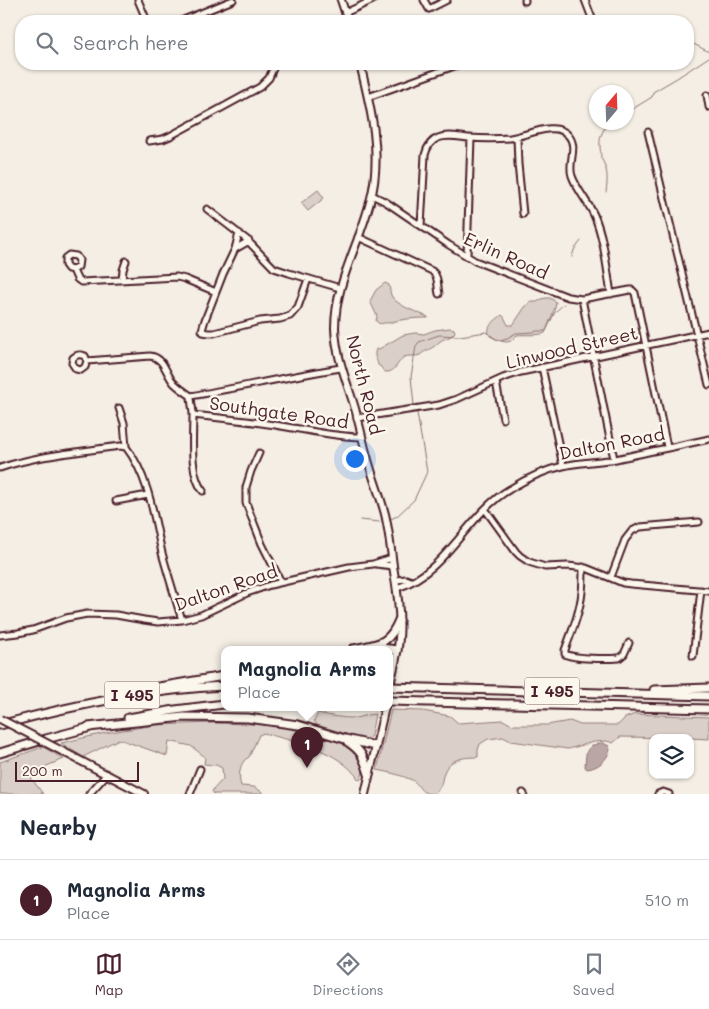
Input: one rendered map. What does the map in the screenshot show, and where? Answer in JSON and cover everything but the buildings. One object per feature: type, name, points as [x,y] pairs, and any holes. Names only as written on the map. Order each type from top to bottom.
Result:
[{"type":"highway","points":[[369,646],[380,643],[389,637],[400,620]]},
{"type":"highway","points":[[393,649],[397,650]]},
{"type":"highway","points":[[93,702],[129,692],[221,677]]},
{"type":"highway","name":"I 495","points":[[393,684],[709,696]]},
{"type":"highway","name":"I 495","points":[[0,725],[93,702],[175,689],[221,686]]},
{"type":"highway","points":[[575,692],[709,688]]},
{"type":"highway","name":"I 495","points":[[393,701],[709,710]]},
{"type":"highway","name":"I 495","points":[[0,753],[88,727],[164,712],[221,704]]},
{"type":"highway","points":[[88,727],[166,718],[228,717],[288,723],[376,746]]},
{"type":"highway","points":[[331,734],[349,743],[359,751],[369,774]]},
{"type":"main road","points":[[340,0],[345,13]]},
{"type":"main road","name":"North Road","points":[[361,70],[372,123],[375,150],[374,178],[368,208],[340,288],[335,328],[342,368],[389,530],[400,620],[393,669]]},
{"type":"main road","points":[[365,794],[383,711]]},
{"type":"main road","points":[[0,719],[144,794]]},
{"type":"street","points":[[138,0],[144,15]]},
{"type":"street","points":[[197,15],[234,0]]},
{"type":"street","points":[[345,13],[373,0]]},
{"type":"street","points":[[424,0],[429,9],[447,0]]},
{"type":"street","points":[[585,0],[591,15]]},
{"type":"street","points":[[149,142],[170,136],[257,89],[269,78],[272,70]]},
{"type":"street","points":[[368,97],[443,70]]},
{"type":"street","points":[[706,95],[709,108]]},
{"type":"street","points":[[421,226],[425,155],[433,141],[442,137],[517,137],[551,128],[560,130],[570,137],[573,148],[571,175],[594,215],[598,226],[611,294]]},
{"type":"street","points":[[648,132],[709,385]]},
{"type":"street","points":[[517,137],[523,214]]},
{"type":"street","points":[[467,256],[471,138]]},
{"type":"street","name":"Erlin Road","points":[[372,195],[386,202],[475,261],[563,296],[582,299],[630,290],[635,292],[646,345]]},
{"type":"street","points":[[207,209],[249,241],[274,268],[340,288]]},
{"type":"street","points":[[239,233],[235,248],[202,331],[214,333],[260,321],[290,316],[298,307],[308,279]]},
{"type":"street","points":[[358,237],[432,271],[437,278],[439,294]]},
{"type":"street","points":[[235,248],[249,241]]},
{"type":"street","points":[[122,280],[126,261]]},
{"type":"street","points":[[73,270],[77,279],[82,282],[177,277],[216,292]]},
{"type":"street","points":[[582,299],[614,459]]},
{"type":"street","name":"Linwood Street","points":[[358,418],[439,406],[515,374],[709,332]]},
{"type":"street","points":[[646,345],[668,447]]},
{"type":"street","points":[[87,361],[156,357],[163,364],[174,384],[191,396],[285,377],[342,368]]},
{"type":"street","points":[[542,367],[563,466]]},
{"type":"street","points":[[496,382],[503,419]]},
{"type":"street","points":[[191,396],[193,453],[197,480],[199,486],[204,491]]},
{"type":"street","points":[[120,408],[124,422],[126,447],[137,464],[148,495],[168,576],[182,620]]},
{"type":"street","name":"Southgate Road","points":[[193,415],[250,421],[350,437],[362,437]]},
{"type":"street","name":"Dalton Road","points":[[397,588],[407,585],[424,574],[498,497],[543,472],[563,466],[614,459],[709,439]]},
{"type":"street","points":[[0,468],[36,458],[120,446],[126,447]]},
{"type":"street","points":[[259,453],[246,487],[246,504],[262,544],[281,582]]},
{"type":"street","points":[[116,501],[148,495]]},
{"type":"street","points":[[485,509],[516,552],[524,560],[542,567],[583,567],[623,583],[709,591]]},
{"type":"street","points":[[611,577],[625,540],[632,531],[640,527],[699,522]]},
{"type":"street","name":"Dalton Road","points":[[0,635],[33,630],[66,618],[87,614],[116,615],[158,622],[182,620],[201,615],[247,593],[281,582],[349,567],[373,564],[392,558]]},
{"type":"street","name":"Dalton Road","points":[[373,564],[393,566]]},
{"type":"street","points":[[583,567],[581,599],[565,654],[581,657],[619,658],[624,654],[629,643]]},
{"type":"street","points":[[396,580],[406,579],[411,581]]},
{"type":"street","points":[[693,656],[701,590]]},
{"type":"street","points":[[0,628],[0,635]]},
{"type":"street","points":[[190,794],[200,769]]},
{"type":"street","points":[[89,794],[106,774]]},
{"type":"street","points":[[658,794],[665,792],[669,794]]},
{"type":"shaded area","points":[[318,190],[324,198],[308,211],[301,203]]},
{"type":"shaded area","points":[[385,283],[389,285],[391,296],[395,300],[428,318],[380,324],[377,322],[377,316],[370,301],[376,290]]},
{"type":"shaded area","points":[[546,298],[556,302],[545,333],[517,335],[508,342],[500,341],[490,336],[490,327],[502,315],[508,325],[513,325],[525,307],[531,302],[537,302]]},
{"type":"shaded area","points":[[450,328],[454,329],[455,332],[451,336],[441,340],[420,355],[404,357],[392,371],[385,372],[378,365],[375,356],[376,349],[403,335],[424,334]]},
{"type":"shaded area","points":[[393,710],[423,711],[450,716],[458,723],[503,720],[512,725],[547,725],[570,721],[580,725],[618,725],[625,718],[635,714],[709,717],[709,739],[694,738],[694,734],[649,734],[649,737],[620,737],[613,743],[607,741],[594,742],[568,749],[511,741],[503,737],[488,739],[480,744],[478,757],[456,760],[448,766],[439,788],[434,794],[425,793],[412,780],[377,770],[391,711]]},
{"type":"shaded area","points":[[318,713],[355,718],[375,714],[371,736],[366,740],[317,725],[314,721]]},
{"type":"shaded area","points":[[213,723],[276,726],[333,739],[357,755],[363,772],[361,779],[359,780],[351,769],[329,754],[303,744],[264,733],[259,735],[249,757],[243,762],[240,774],[241,786],[254,787],[262,792],[262,794],[214,794],[212,791],[223,779],[222,768],[216,765],[204,764],[205,757],[191,746],[169,741],[167,756],[119,739],[83,757],[61,743],[105,733],[155,725]]},
{"type":"shaded area","points":[[603,743],[609,746],[610,750],[607,757],[602,763],[587,769],[585,767],[588,750],[593,745]]},
{"type":"shaded area","points":[[43,747],[64,759],[44,767],[31,778],[43,794],[0,794],[0,762]]},
{"type":"waterway","points":[[694,44],[709,52]]},
{"type":"waterway","points":[[694,67],[709,57]]},
{"type":"waterway","points":[[634,108],[652,97],[653,92],[689,70]]},
{"type":"waterway","points":[[603,130],[600,142],[601,158],[607,174],[606,192]]},
{"type":"waterway","points":[[572,257],[574,250],[581,241]]},
{"type":"waterway","points":[[414,405],[411,377],[416,346],[419,342],[439,335],[460,336],[486,332],[500,340],[516,333],[546,331],[555,312],[564,304]]},
{"type":"waterway","points":[[391,519],[397,516],[414,500],[427,472],[417,413]]},
{"type":"waterway","points":[[360,520],[380,522]]},
{"type":"place","name":"Magnolia Arms","points":[[307,768]]}]
